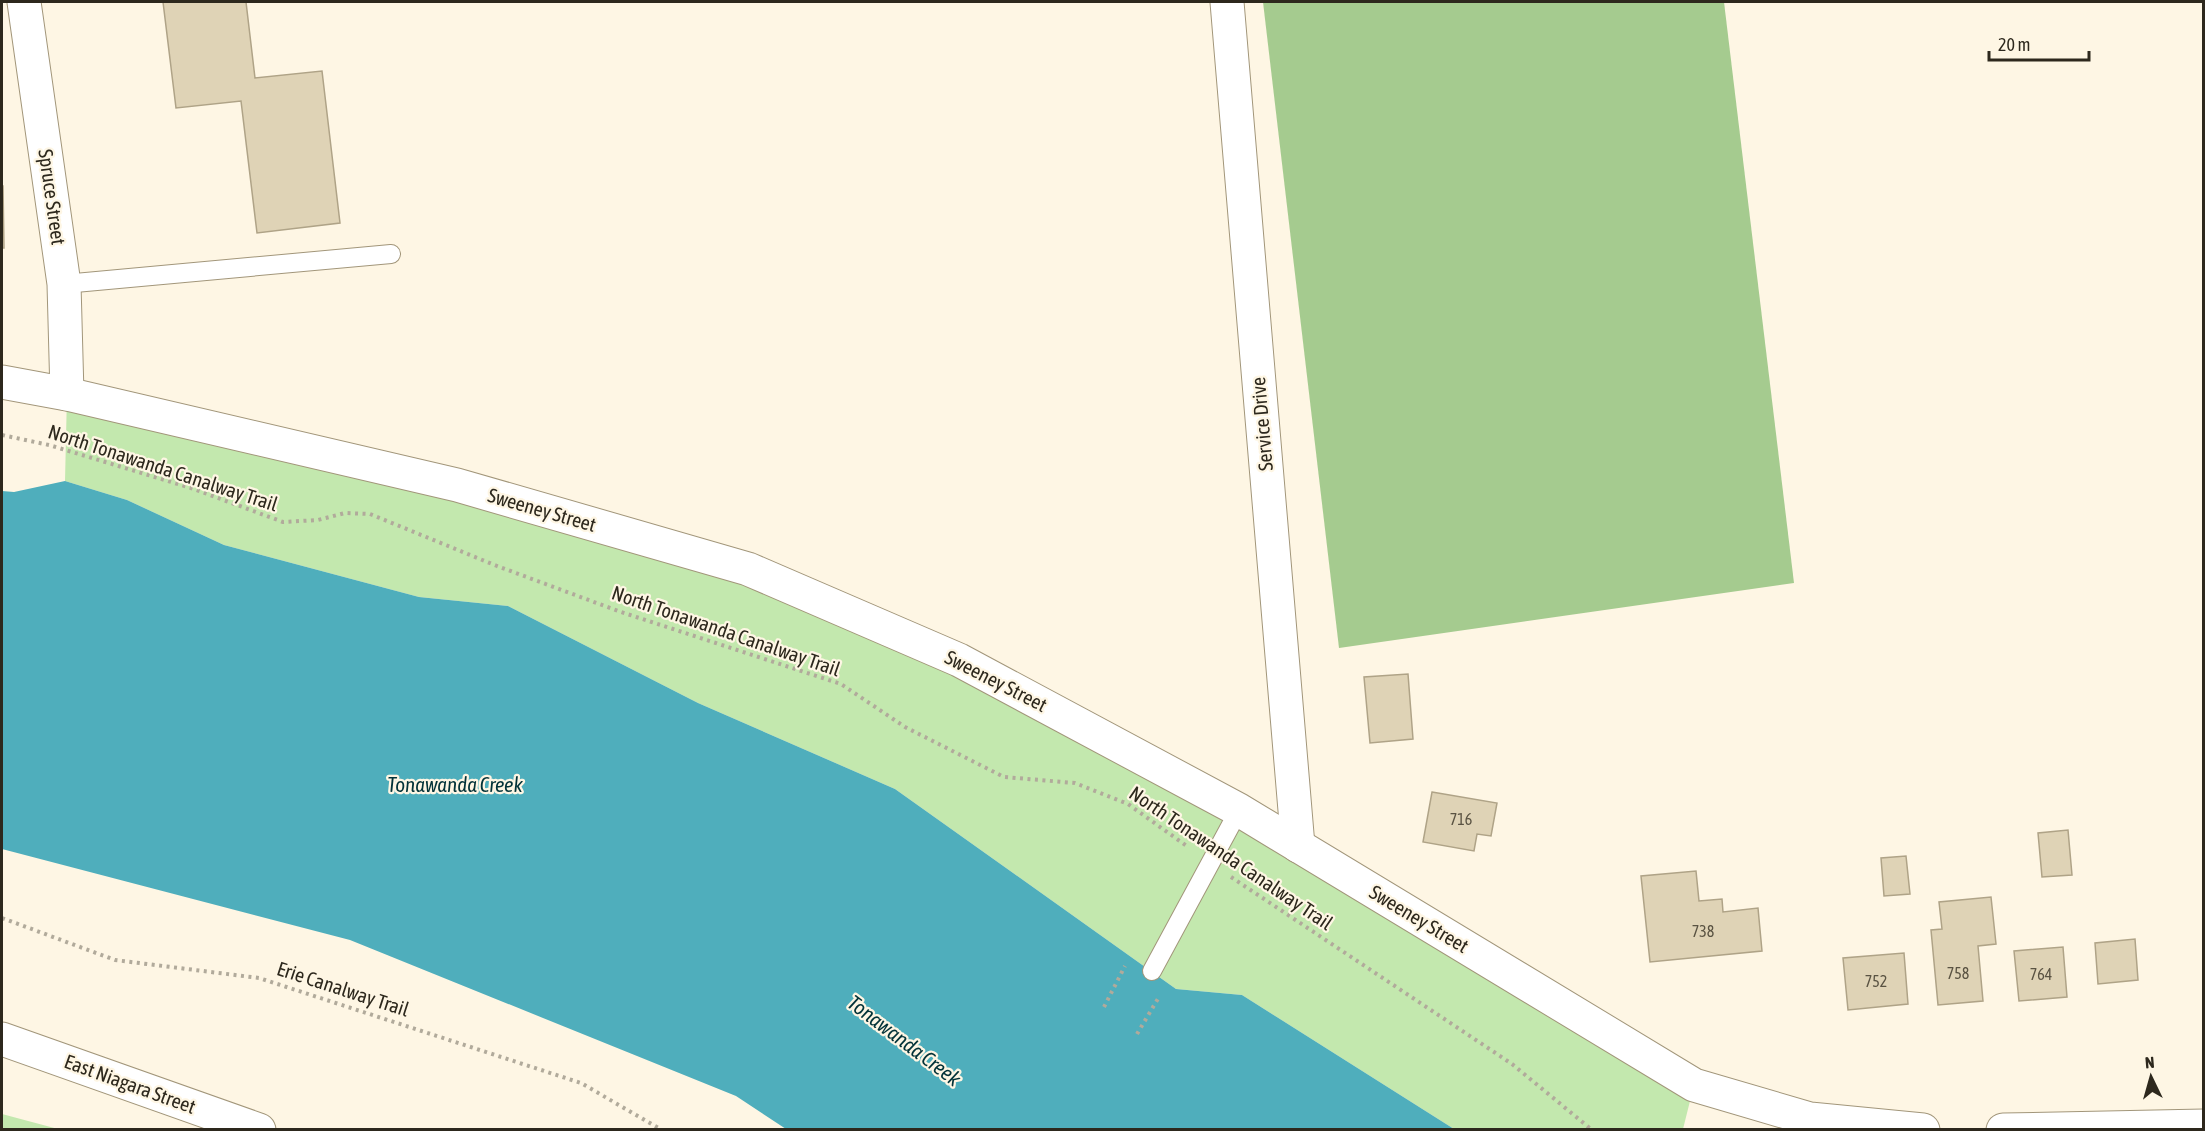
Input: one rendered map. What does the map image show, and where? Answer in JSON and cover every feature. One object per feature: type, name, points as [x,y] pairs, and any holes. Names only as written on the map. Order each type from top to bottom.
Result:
[{"type":"street","name":"Spruce Street","points":[[24,2],[64,284],[67,394]]},
{"type":"street","name":"Service Drive","points":[[1227,2],[1298,846]]},
{"type":"street","name":"Sweeney Street","points":[[2,382],[67,394],[457,485],[747,569],[959,660],[1239,810],[1694,1085],[1810,1119],[1923,1130]]},
{"type":"street","name":"East Niagara Street","points":[[2,1039],[259,1130]]},
{"type":"street","points":[[2003,1130],[2204,1126]]},
{"type":"lane","points":[[64,284],[391,254]]},
{"type":"lane","points":[[1152,971],[1239,810]]},
{"type":"path","name":"North Tonawanda Canalway Trail","points":[[2,435],[49,445],[191,488],[283,522],[318,520],[345,513],[370,514],[497,566],[621,612],[841,684],[905,727],[1004,777],[1075,783],[1128,804],[1210,863],[1512,1064],[1592,1130]]},
{"type":"path","name":"Erie Canalway Trail","points":[[2,918],[115,960],[259,978],[580,1083],[662,1130]]},
{"type":"path","points":[[1104,1007],[1129,959]]},
{"type":"path","points":[[1137,1034],[1160,995]]},
{"type":"green space","points":[[1263,2],[1724,2],[1794,583],[1339,648]]},
{"type":"green space","points":[[67,394],[748,569],[1239,810],[1694,1085],[1683,1129],[1454,1129],[1242,995],[1176,989],[895,789],[698,703],[508,606],[419,597],[224,545],[127,500],[65,481]]},
{"type":"green space","points":[[2,1114],[58,1129],[2,1129]]},
{"type":"water","name":"Tonawanda Creek","points":[[65,481],[127,500],[224,545],[419,597],[508,606],[698,703],[895,789],[1176,989],[1242,995],[1454,1129],[786,1129],[736,1096],[350,940],[2,849],[2,491],[14,492]]},
{"type":"building","points":[[163,2],[246,2],[255,78],[322,71],[340,223],[257,233],[241,101],[176,108]]},
{"type":"building","points":[[3,186],[4,248],[2,248]]},
{"type":"building","points":[[1408,674],[1413,739],[1370,743],[1364,677]]},
{"type":"building","points":[[1432,792],[1497,803],[1491,836],[1477,834],[1474,851],[1423,842]]},
{"type":"building","points":[[2068,830],[2072,875],[2042,877],[2038,833]]},
{"type":"building","points":[[1906,856],[1910,894],[1884,896],[1881,858]]},
{"type":"building","points":[[1696,871],[1699,901],[1722,899],[1723,912],[1758,908],[1762,951],[1650,962],[1641,876]]},
{"type":"building","points":[[1991,897],[1996,944],[1978,946],[1983,1001],[1938,1005],[1931,930],[1942,929],[1939,902]]},
{"type":"building","points":[[2135,939],[2138,980],[2098,984],[2095,943]]},
{"type":"building","points":[[2063,947],[2067,997],[2019,1001],[2014,951]]},
{"type":"building","points":[[1904,953],[1908,1004],[1848,1010],[1843,958]]}]
